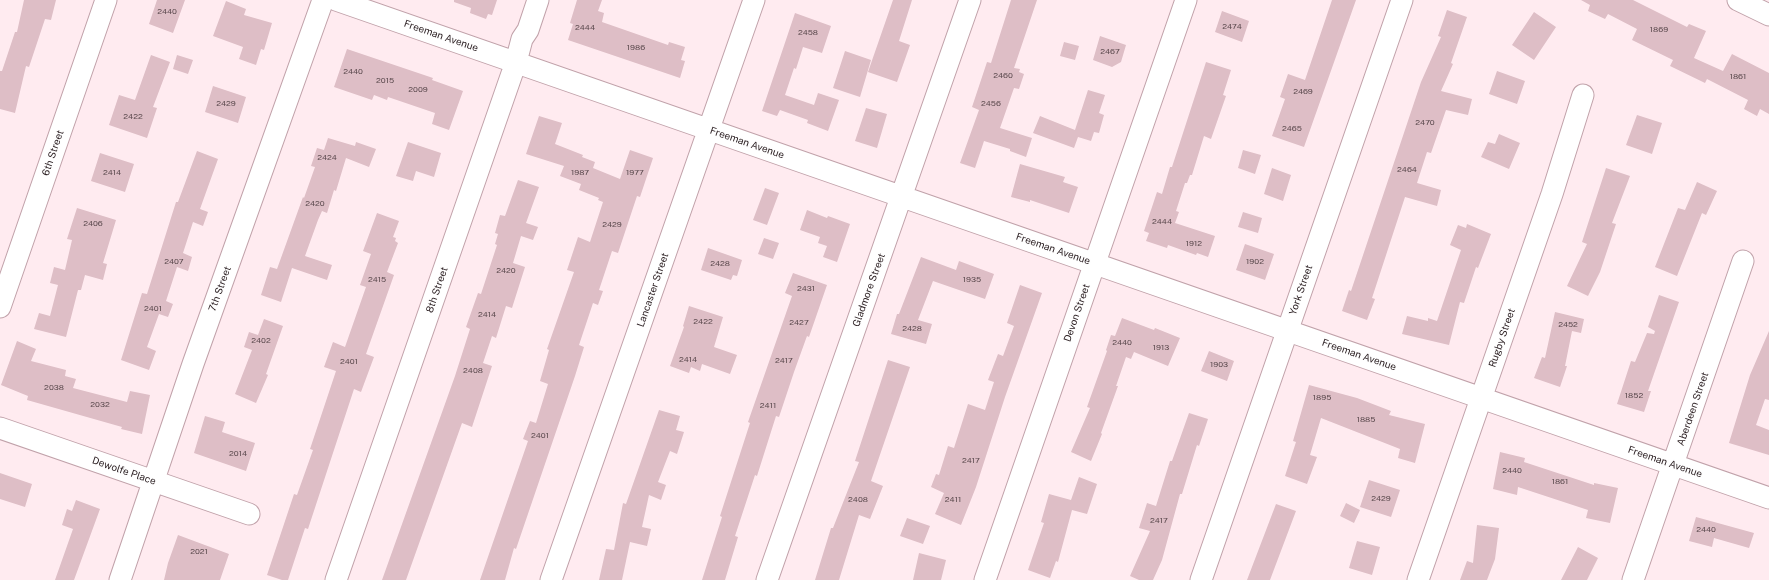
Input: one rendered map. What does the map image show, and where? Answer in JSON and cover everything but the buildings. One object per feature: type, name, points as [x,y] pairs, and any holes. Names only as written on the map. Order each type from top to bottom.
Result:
[{"type":"street","name":"6th Street","points":[[0,306],[106,0]]},
{"type":"street","name":"7th Street","points":[[120,580],[193,364],[323,0]]},
{"type":"street","name":"Freeman Avenue","points":[[336,0],[1769,498]]},
{"type":"street","name":"8th Street","points":[[336,580],[516,62],[522,39],[528,30],[538,0]]},
{"type":"street","name":"Lancaster Street","points":[[551,580],[754,0]]},
{"type":"street","name":"Gladmore Street","points":[[767,580],[970,0]]},
{"type":"street","name":"Devon Street","points":[[985,580],[1186,0]]},
{"type":"street","name":"York Street","points":[[1201,580],[1402,0]]},
{"type":"street","points":[[1738,0],[1769,15]]},
{"type":"street","name":"Rugby Street","points":[[1418,580],[1552,194],[1583,95]]},
{"type":"street","name":"Aberdeen Street","points":[[1634,580],[1743,261]]},
{"type":"street","name":"Dewolfe Place","points":[[0,428],[248,514]]}]
